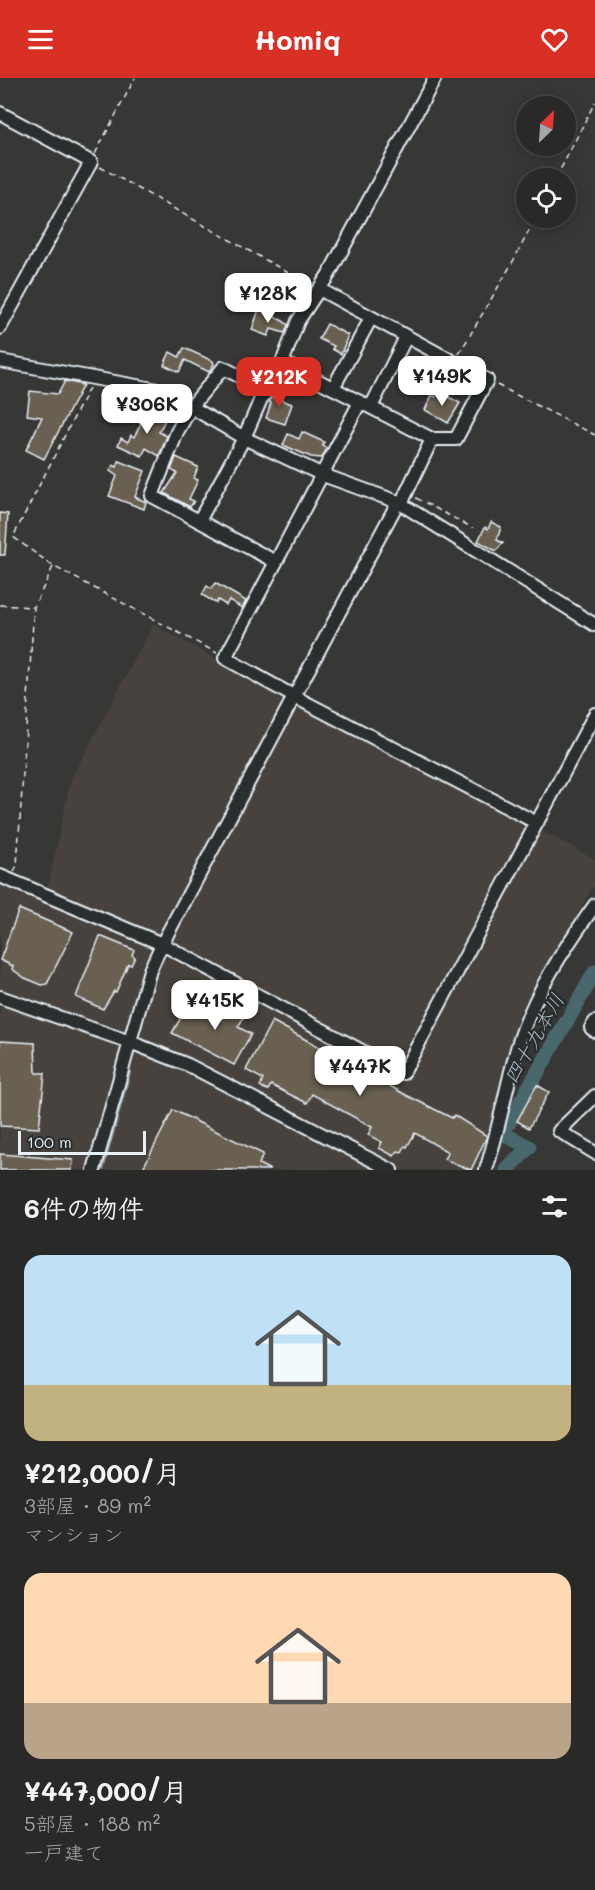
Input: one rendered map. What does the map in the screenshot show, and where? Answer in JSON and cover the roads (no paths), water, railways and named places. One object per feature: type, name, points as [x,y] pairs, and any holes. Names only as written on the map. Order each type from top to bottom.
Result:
[{"type":"street","points":[[200,521],[244,438],[266,389],[282,362],[298,321],[319,289],[435,78]]},
{"type":"street","points":[[0,112],[91,162],[0,328]]},
{"type":"street","points":[[282,362],[432,439],[456,438],[488,380],[319,289]]},
{"type":"street","points":[[333,388],[371,318]]},
{"type":"street","points":[[406,337],[323,475],[225,658],[537,823]]},
{"type":"street","points":[[0,361],[164,391],[244,438],[323,475],[402,500],[595,625]]},
{"type":"street","points":[[266,389],[222,368],[191,407],[177,432],[152,496],[276,562]]},
{"type":"street","points":[[94,1170],[150,970],[162,944],[402,500],[432,439]]},
{"type":"street","points":[[5,878],[162,944],[403,1073],[595,714]]},
{"type":"street","points":[[486,1170],[518,1044],[529,1017],[568,945],[595,905]]},
{"type":"street","points":[[0,997],[130,1042],[188,1065],[391,1170]]},
{"type":"street","points":[[595,1022],[591,1028],[595,1030]]},
{"type":"street","points":[[595,1096],[559,1131],[595,1153]]},
{"type":"street","points":[[362,1170],[368,1158]]},
{"type":"waterway","name":"四十九本川","points":[[508,1124],[595,972]]},
{"type":"waterway","points":[[103,1170],[130,1072]]},
{"type":"waterway","name":"四十九本川","points":[[504,1134],[529,1147],[507,1170]]}]
